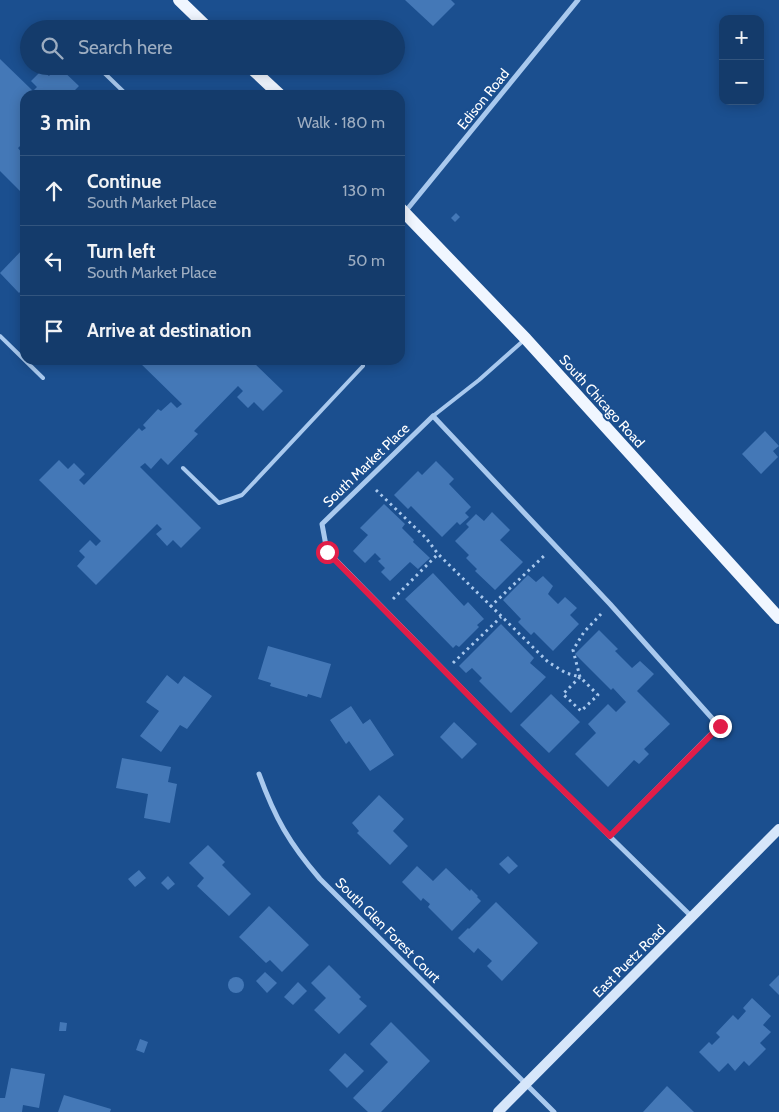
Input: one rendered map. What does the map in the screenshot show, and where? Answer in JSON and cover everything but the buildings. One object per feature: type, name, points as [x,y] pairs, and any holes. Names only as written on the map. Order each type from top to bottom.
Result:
[{"type":"main road","points":[[178,0],[199,20]]},
{"type":"main road","points":[[259,75],[275,90]]},
{"type":"main road","name":"South Chicago Road","points":[[405,213],[526,339],[779,618]]},
{"type":"street","name":"Edison Road","points":[[405,206],[578,0]]},
{"type":"street","name":"South Market Place","points":[[433,416],[322,524],[327,552],[542,770],[693,917]]},
{"type":"street","points":[[433,416],[610,604],[720,726],[610,836]]},
{"type":"street","name":"South Glen Forest Court","points":[[258,774],[283,830],[320,879],[554,1112]]},
{"type":"street","name":"East Puetz Road","points":[[498,1112],[779,829]]},
{"type":"lane","points":[[106,75],[122,90]]},
{"type":"lane","points":[[0,336],[20,356]]},
{"type":"lane","name":"South Market Place","points":[[433,416],[479,380],[526,339]]},
{"type":"lane","points":[[30,365],[43,378]]},
{"type":"lane","points":[[183,468],[219,504],[242,495],[363,365]]},
{"type":"path","points":[[367,480],[426,538],[438,554],[490,607],[548,662],[566,673],[580,677],[598,695],[581,712],[563,694],[580,677]]},
{"type":"path","points":[[490,607],[555,546]]},
{"type":"path","points":[[384,608],[438,554]]},
{"type":"path","points":[[580,677],[573,650],[584,632],[610,604]]},
{"type":"path","points":[[454,663],[501,617]]},
{"type":"route","points":[[327,552],[542,770],[610,836],[720,726]]}]
